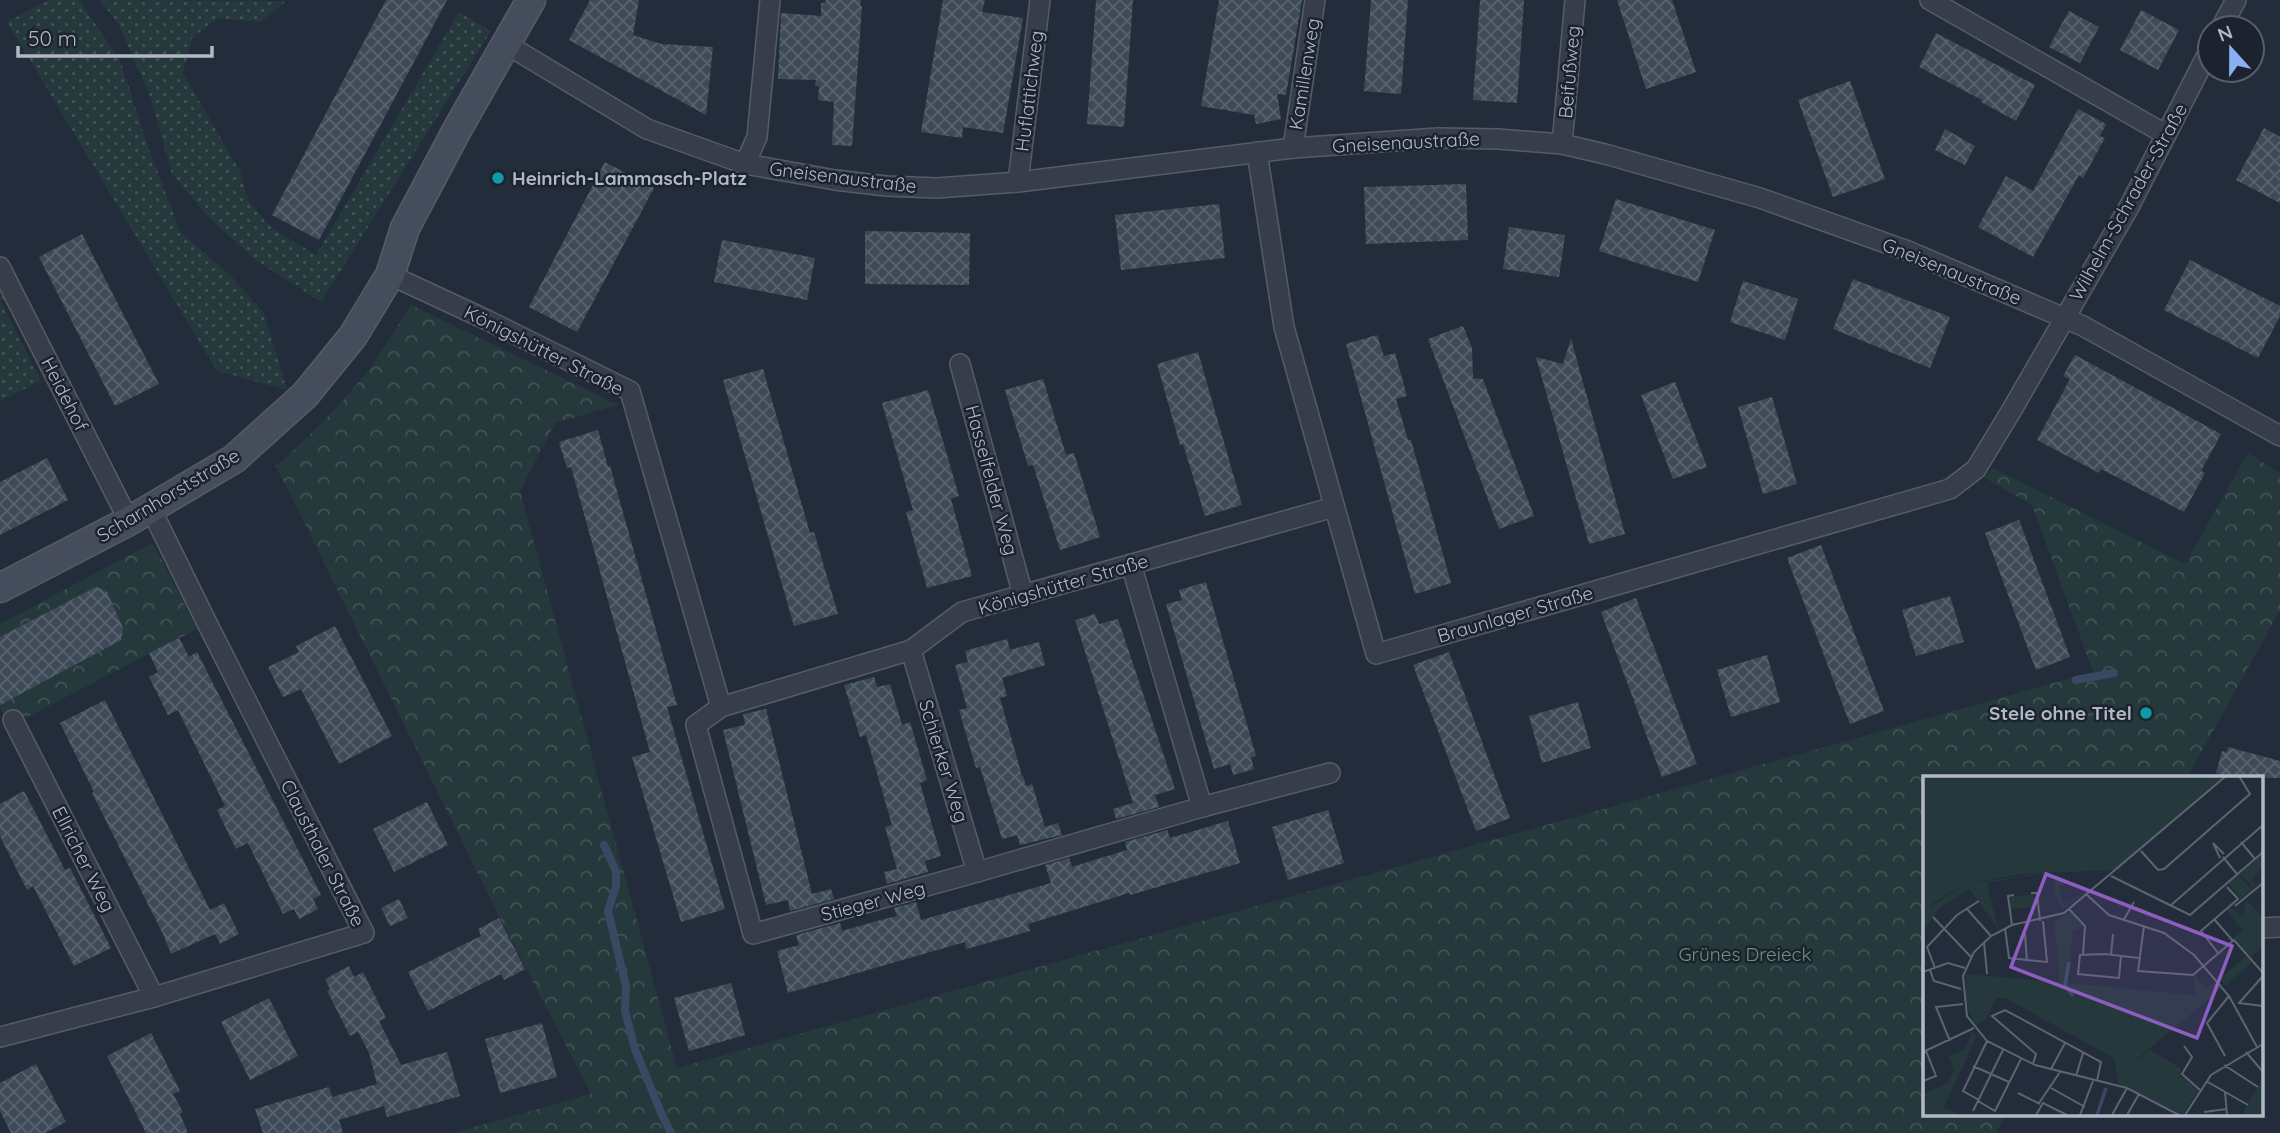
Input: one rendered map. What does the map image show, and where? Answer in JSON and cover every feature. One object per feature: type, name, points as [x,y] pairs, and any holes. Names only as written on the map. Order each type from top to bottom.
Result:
[{"type":"street","points":[[390,275],[405,228],[531,0]]},
{"type":"street","points":[[745,164],[757,137],[770,0]]},
{"type":"street","name":"Huflattichweg","points":[[1018,182],[1040,0]]},
{"type":"street","name":"Kamillenweg","points":[[1293,148],[1315,0]]},
{"type":"street","name":"Beifußweg","points":[[1562,144],[1575,0]]},
{"type":"street","points":[[1930,0],[2165,134]]},
{"type":"street","name":"Gneisenaustraße","points":[[506,44],[647,128],[745,164],[886,186],[937,188],[1018,182],[1293,148],[1438,138],[1562,144],[1605,153],[1760,198],[1908,251],[2064,318],[2168,372],[2280,436]]},
{"type":"street","name":"Wilhelm-Schrader-Straße","points":[[2064,318],[2129,207],[2196,76]]},
{"type":"street","name":"Braunlager Straße","points":[[1257,152],[1284,327],[1376,654],[1950,489],[1976,469],[2064,318]]},
{"type":"street","name":"Heidehof","points":[[0,267],[140,515]]},
{"type":"street","name":"Scharnhorststraße","points":[[0,588],[140,515],[234,459],[305,396],[353,336],[390,275]]},
{"type":"street","name":"Königshütter Straße","points":[[390,275],[630,391],[721,707]]},
{"type":"street","name":"Hasselfelder Weg","points":[[961,364],[1023,595]]},
{"type":"street","name":"Königshütter Straße","points":[[696,725],[721,707],[911,650],[962,612],[1334,507]]},
{"type":"street","name":"Clausthaler Straße","points":[[0,1037],[154,997],[364,933],[206,621],[140,515]]},
{"type":"street","points":[[1131,564],[1202,807]]},
{"type":"street","name":"Schierker Weg","points":[[911,650],[977,872]]},
{"type":"street","name":"Ellricher Weg","points":[[13,720],[154,997]]},
{"type":"street","name":"Stieger Weg","points":[[696,725],[753,934],[1330,773]]},
{"type":"street","points":[[2262,928],[2280,927]]},
{"type":"green space","points":[[48,0],[79,0],[120,60],[149,149],[180,231],[232,277],[264,313],[287,390],[217,371],[7,22]]},
{"type":"green space","points":[[100,0],[286,1],[261,22],[218,18],[192,38],[183,73],[240,171],[248,200],[272,228],[316,255],[459,12],[491,31],[321,302],[257,261],[210,219],[172,174],[150,96],[119,25]]},
{"type":"green space","points":[[0,284],[10,297],[1,302],[41,381],[0,401]]},
{"type":"green space","name":"Grünes Dreieck","points":[[411,305],[618,405],[555,423],[520,491],[677,1068],[2093,672],[2032,505],[1983,477],[1993,468],[2185,564],[2248,453],[2280,473],[2280,610],[2188,776],[1923,776],[1923,1116],[2005,1116],[1996,1133],[453,1133],[591,1094],[497,912],[276,466],[316,429],[376,360]]},
{"type":"green space","points":[[150,544],[155,547],[197,629],[10,726],[0,708],[0,624]]},
{"type":"building","points":[[386,0],[447,0],[319,240],[272,215]]},
{"type":"building","points":[[590,0],[639,0],[633,35],[661,44],[713,47],[706,115],[569,40]]},
{"type":"building","points":[[826,0],[861,0],[852,146],[832,145],[834,102],[818,100],[819,86],[815,86],[816,80],[778,79],[781,13],[821,16],[821,3]]},
{"type":"building","points":[[943,0],[985,0],[982,12],[1023,18],[1003,133],[963,127],[962,138],[921,132]]},
{"type":"building","points":[[1096,0],[1133,0],[1124,127],[1087,124]]},
{"type":"building","points":[[1219,0],[1302,0],[1286,95],[1277,94],[1281,119],[1256,124],[1254,115],[1201,106]]},
{"type":"building","points":[[1371,0],[1408,0],[1401,94],[1364,91]]},
{"type":"building","points":[[1480,0],[1524,0],[1517,103],[1473,100]]},
{"type":"building","points":[[1617,0],[1672,0],[1696,72],[1646,89]]},
{"type":"building","points":[[2141,10],[2179,30],[2158,70],[2120,50]]},
{"type":"building","points":[[2069,11],[2099,27],[2080,63],[2049,47]]},
{"type":"building","points":[[1936,33],[2035,85],[2016,121],[1919,67]]},
{"type":"building","points":[[1850,81],[1885,179],[1833,197],[1798,100]]},
{"type":"building","points":[[2078,109],[2106,124],[2100,136],[2105,138],[2083,178],[2079,175],[2033,257],[1978,227],[2006,176],[2033,191]]},
{"type":"building","points":[[2264,128],[2280,137],[2280,203],[2236,180]]},
{"type":"building","points":[[1945,129],[1975,146],[1965,165],[1935,150]]},
{"type":"building","points":[[605,162],[654,188],[577,332],[529,307]]},
{"type":"building","points":[[1466,184],[1468,240],[1366,244],[1364,187]]},
{"type":"building","points":[[1616,199],[1715,230],[1698,282],[1599,251]]},
{"type":"building","points":[[1219,204],[1225,258],[1121,270],[1115,215]]},
{"type":"building","points":[[1509,227],[1565,235],[1559,277],[1503,269]]},
{"type":"building","points":[[865,231],[970,233],[969,285],[865,284]]},
{"type":"building","points":[[82,234],[159,384],[115,406],[39,257]]},
{"type":"building","points":[[722,240],[815,258],[807,300],[714,282]]},
{"type":"building","points":[[2190,260],[2280,306],[2280,316],[2258,358],[2164,310]]},
{"type":"building","points":[[1853,279],[1950,317],[1930,368],[1833,329]]},
{"type":"building","points":[[1743,281],[1798,299],[1785,340],[1730,322]]},
{"type":"building","points":[[1463,326],[1472,348],[1473,378],[1483,379],[1534,516],[1499,529],[1428,339]]},
{"type":"building","points":[[1377,335],[1384,356],[1395,353],[1407,396],[1396,399],[1408,440],[1411,440],[1451,583],[1415,594],[1346,344]]},
{"type":"building","points":[[1571,339],[1625,534],[1589,544],[1536,357],[1563,364]]},
{"type":"building","points":[[1198,352],[1242,505],[1205,516],[1183,444],[1180,445],[1157,364]]},
{"type":"building","points":[[2075,355],[2221,434],[2201,471],[2205,473],[2184,512],[2101,469],[2099,473],[2037,440],[2070,379],[2063,376]]},
{"type":"building","points":[[763,369],[810,533],[814,532],[838,614],[794,626],[723,380]]},
{"type":"building","points":[[1043,379],[1066,455],[1074,453],[1100,537],[1060,550],[1033,465],[1028,466],[1005,390]]},
{"type":"building","points":[[1675,382],[1707,467],[1673,479],[1641,395]]},
{"type":"building","points":[[928,390],[959,496],[951,499],[972,576],[927,588],[906,512],[913,510],[882,403]]},
{"type":"building","points":[[1772,397],[1797,484],[1763,494],[1738,407]]},
{"type":"building","points":[[598,430],[677,705],[667,707],[725,909],[681,922],[632,757],[650,752],[571,467],[567,468],[559,442]]},
{"type":"building","points":[[47,458],[68,500],[0,535],[0,482]]},
{"type":"building","points":[[2019,520],[2070,657],[2036,670],[1985,533]]},
{"type":"building","points":[[1821,545],[1884,711],[1850,724],[1787,558]]},
{"type":"building","points":[[1206,582],[1256,756],[1251,758],[1254,769],[1233,775],[1230,764],[1214,769],[1166,604],[1182,600],[1179,590]]},
{"type":"building","points":[[96,587],[107,592],[123,628],[121,640],[0,705],[0,637]]},
{"type":"building","points":[[1950,596],[1964,642],[1916,656],[1902,610]]},
{"type":"building","points":[[1636,598],[1697,764],[1662,777],[1601,612]]},
{"type":"building","points":[[1095,614],[1099,624],[1118,619],[1175,789],[1155,795],[1159,807],[1116,819],[1113,809],[1133,803],[1075,620]]},
{"type":"building","points":[[335,626],[392,736],[339,764],[301,689],[283,697],[268,667],[299,652],[296,646]]},
{"type":"building","points":[[179,638],[189,657],[197,652],[321,895],[313,899],[318,909],[299,919],[294,909],[283,914],[248,843],[236,849],[217,810],[225,806],[178,710],[168,715],[149,677],[158,672],[149,653]]},
{"type":"building","points":[[1007,639],[1010,650],[1039,642],[1045,665],[1002,678],[1007,696],[1000,698],[1026,786],[1032,784],[1045,827],[1058,823],[1062,835],[1020,845],[1017,835],[1002,839],[980,767],[976,768],[959,710],[967,708],[955,665],[968,662],[965,651]]},
{"type":"building","points":[[1449,652],[1510,818],[1476,831],[1413,665]]},
{"type":"building","points":[[1767,655],[1780,702],[1731,717],[1717,670]]},
{"type":"building","points":[[874,677],[877,687],[890,684],[902,725],[910,722],[927,780],[920,783],[941,856],[925,861],[928,872],[887,884],[884,872],[897,869],[885,827],[892,825],[866,735],[860,737],[844,685]]},
{"type":"building","points":[[105,700],[210,910],[224,903],[239,934],[220,944],[215,934],[171,954],[92,793],[94,792],[60,723]]},
{"type":"building","points":[[1578,702],[1591,748],[1542,763],[1529,716]]},
{"type":"building","points":[[766,709],[812,894],[831,889],[834,899],[790,911],[788,900],[766,905],[723,730],[745,725],[743,714]]},
{"type":"building","points":[[2228,747],[2280,761],[2280,778],[2222,776],[2216,773],[2222,751],[2227,752]]},
{"type":"building","points":[[24,791],[65,870],[70,868],[111,948],[74,966],[33,886],[27,890],[0,836],[0,804]]},
{"type":"building","points":[[427,802],[448,845],[394,872],[373,829]]},
{"type":"building","points":[[1328,810],[1344,863],[1288,880],[1272,827]]},
{"type":"building","points":[[1228,821],[1240,863],[1028,924],[1030,931],[966,949],[965,942],[788,993],[777,951],[799,945],[796,935],[840,923],[842,931],[897,916],[894,908],[916,902],[921,920],[1051,883],[1045,865],[1069,858],[1072,867],[1127,850],[1125,842],[1167,830],[1170,838]]},
{"type":"building","points":[[399,899],[408,918],[390,926],[381,908]]},
{"type":"building","points":[[499,918],[525,969],[504,980],[501,974],[428,1011],[408,972],[481,936],[478,929]]},
{"type":"building","points":[[349,966],[354,977],[363,972],[386,1018],[379,1021],[401,1065],[447,1052],[460,1096],[387,1117],[384,1106],[339,1120],[343,1133],[263,1133],[255,1109],[329,1087],[332,1097],[377,1084],[369,1053],[358,1032],[350,1036],[327,991],[330,989],[325,979]]},
{"type":"building","points":[[731,983],[745,1035],[689,1051],[674,998]]},
{"type":"building","points":[[269,998],[298,1056],[250,1080],[221,1022]]},
{"type":"building","points":[[542,1023],[557,1077],[500,1093],[485,1039]]},
{"type":"building","points":[[151,1033],[180,1091],[173,1094],[183,1112],[180,1114],[188,1133],[146,1133],[107,1056]]},
{"type":"building","points":[[36,1064],[66,1122],[45,1133],[11,1133],[0,1111],[0,1083]]},
{"type":"waterway","points":[[2076,680],[2114,673]]},
{"type":"waterway","points":[[604,845],[616,871],[616,886],[608,911],[626,986],[625,1011],[635,1049],[671,1133]]},
{"type":"place","name":"Heinrich-Lammasch-Platz","points":[[498,178]]},
{"type":"place","name":"Stele ohne Titel","points":[[2146,713]]}]
